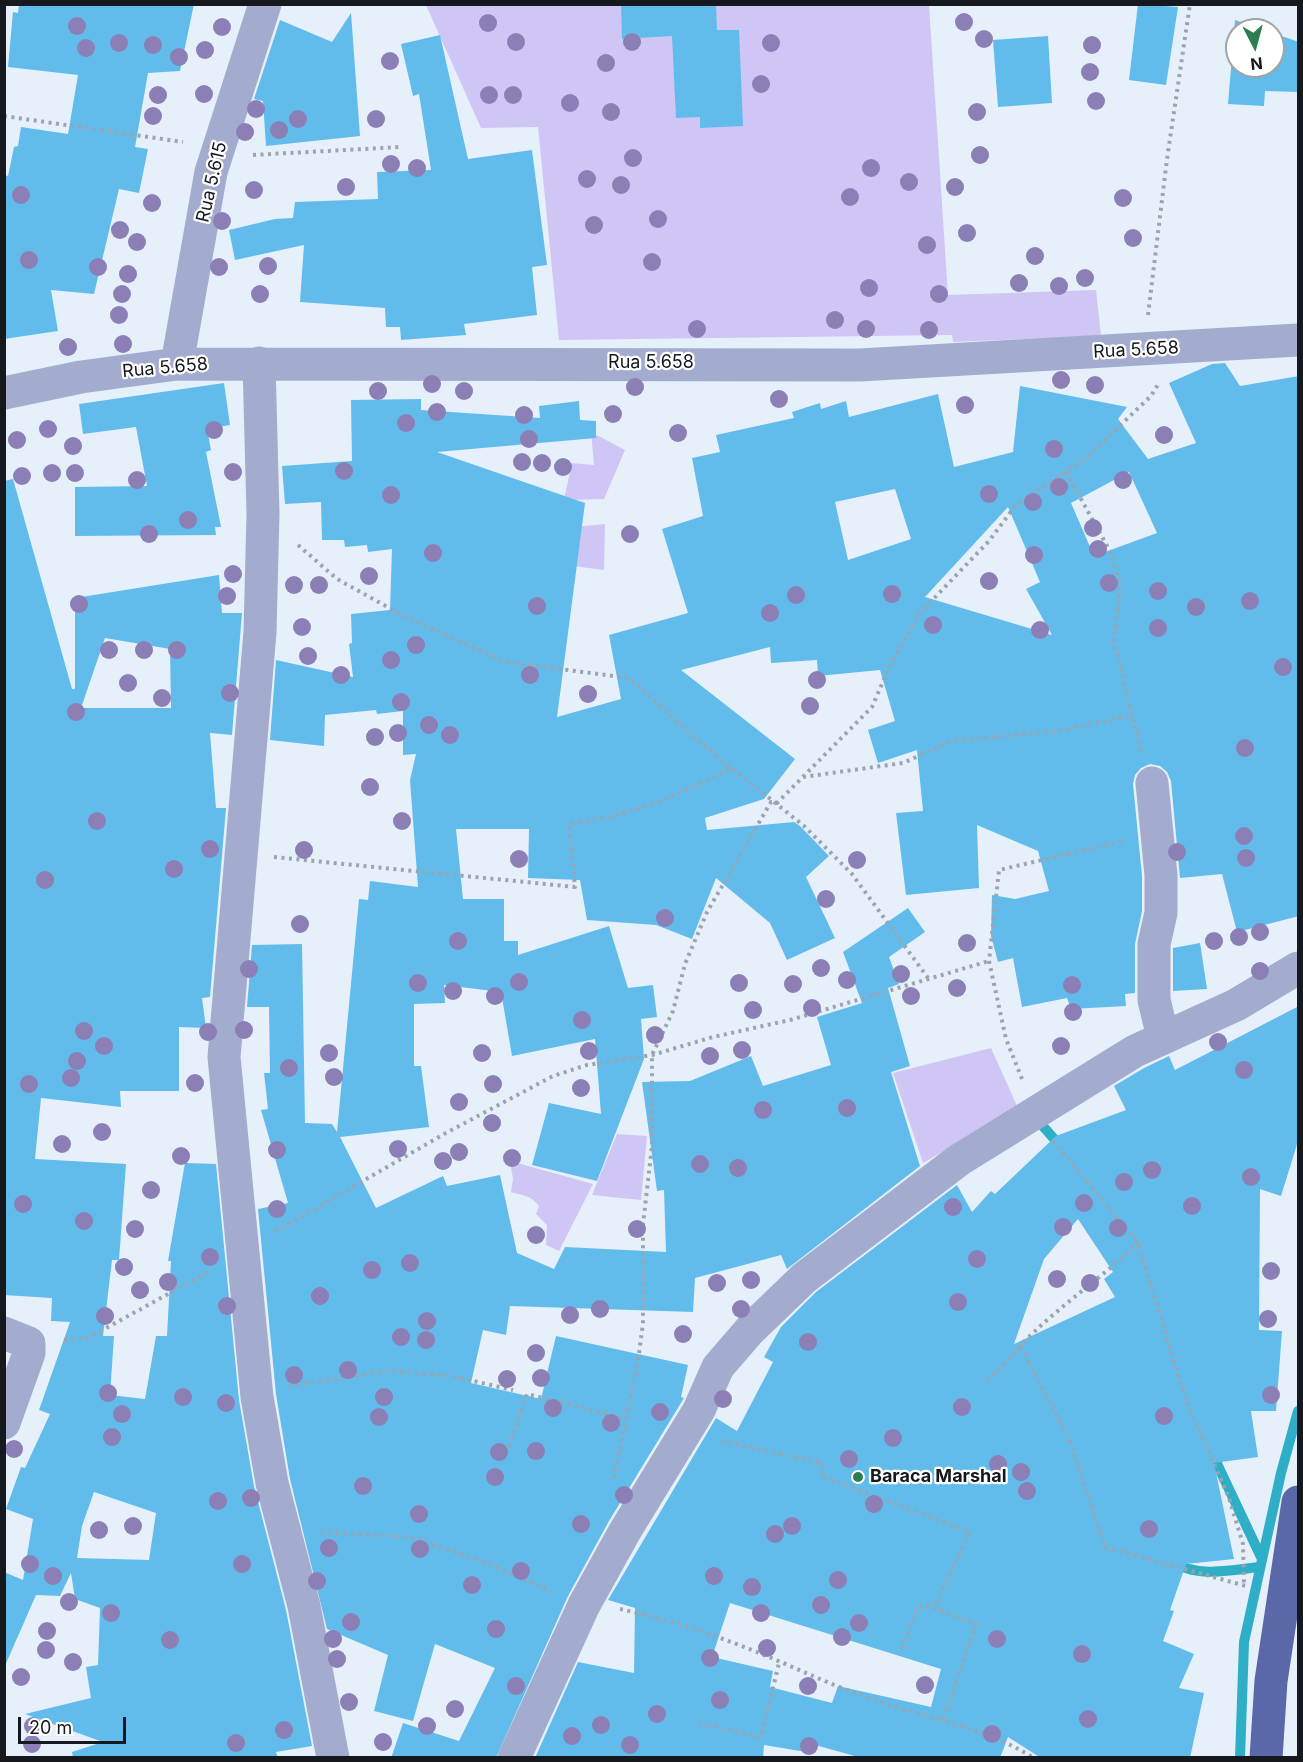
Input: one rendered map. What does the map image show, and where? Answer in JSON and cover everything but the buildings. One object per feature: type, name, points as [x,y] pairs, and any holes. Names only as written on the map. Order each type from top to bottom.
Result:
[{"type":"highway","points":[[1266,1758],[1271,1682],[1299,1502]]},
{"type":"street","name":"Rua 5.615","points":[[177,364],[218,152],[265,4]]},
{"type":"street","name":"Rua 5.658","points":[[4,393],[81,377],[177,364],[860,365],[1299,340]]},
{"type":"street","points":[[259,363],[263,514],[260,632],[224,1057],[257,1396],[272,1483],[304,1606],[333,1758]]},
{"type":"street","points":[[1152,783],[1161,913],[1154,944],[1154,1000],[1163,1037]]},
{"type":"street","points":[[514,1758],[586,1602],[625,1531],[685,1434],[718,1367],[750,1330],[804,1278],[958,1160],[1106,1068],[1163,1037],[1236,1005],[1299,968]]},
{"type":"street","points":[[4,1333],[29,1343],[29,1353],[4,1423]]},
{"type":"path","points":[[1146,349],[1167,159],[1190,4]]},
{"type":"path","points":[[4,116],[218,152],[400,147]]},
{"type":"path","points":[[777,803],[872,707],[918,615],[989,541],[1016,505],[1085,459],[1151,396],[1180,347]]},
{"type":"path","points":[[1066,472],[1111,553],[1120,586],[1114,641],[1131,716],[1152,783]]},
{"type":"path","points":[[263,514],[337,579],[402,615],[506,662],[629,678],[777,803],[852,874],[928,978]]},
{"type":"path","points":[[802,777],[903,763],[951,741],[1057,731],[1131,716]]},
{"type":"path","points":[[243,853],[575,887],[569,824],[637,811],[732,767]]},
{"type":"path","points":[[613,1481],[624,1418],[638,1361],[643,1323],[643,1224],[652,1146],[652,1055],[673,1011],[685,964],[707,912],[760,816],[771,802],[777,803]]},
{"type":"path","points":[[1026,1088],[1006,1039],[989,961],[999,870],[1157,833]]},
{"type":"path","points":[[268,1237],[444,1134],[553,1076],[587,1065],[652,1055],[713,1037],[790,1020],[989,961]]},
{"type":"path","points":[[1048,1135],[1138,1243],[1186,1401],[1225,1488],[1243,1544],[1244,1586]]},
{"type":"path","points":[[987,1380],[1004,1367],[1028,1337],[1138,1243]]},
{"type":"path","points":[[64,1340],[88,1338],[221,1266]]},
{"type":"path","points":[[1021,1347],[1070,1441],[1105,1547],[1284,1595]]},
{"type":"path","points":[[282,1387],[387,1371],[451,1376],[513,1390]]},
{"type":"path","points":[[509,1447],[527,1394],[623,1418]]},
{"type":"path","points":[[685,1434],[823,1463],[821,1476],[970,1532],[934,1608]]},
{"type":"path","points":[[285,1536],[323,1532],[409,1537],[484,1562],[569,1599],[654,1616],[740,1645],[883,1704],[943,1720],[1010,1745],[1034,1758]]},
{"type":"path","points":[[902,1649],[916,1610],[925,1605],[976,1624],[943,1720]]},
{"type":"path","points":[[699,1723],[761,1737],[779,1663]]},
{"type":"shaded area","points":[[426,5],[929,5],[948,295],[1096,290],[1101,336],[953,342],[952,335],[559,340],[538,127],[481,128]]},
{"type":"shaded area","points":[[591,432],[625,450],[604,499],[570,500],[572,527],[605,524],[604,570],[550,563],[572,463],[594,465]]},
{"type":"shaded area","points":[[991,1048],[1018,1108],[923,1163],[893,1073]]},
{"type":"shaded area","points":[[617,1134],[647,1136],[641,1200],[592,1195]]},
{"type":"shaded area","points":[[510,1161],[593,1184],[559,1251],[546,1245],[547,1225],[536,1214],[539,1206],[536,1202],[511,1192],[513,1179]]},
{"type":"waterway","points":[[1041,1124],[1063,1149]]},
{"type":"waterway","points":[[1240,1758],[1244,1642],[1281,1473],[1298,1411]]},
{"type":"waterway","points":[[1211,1451],[1261,1557]]},
{"type":"waterway","points":[[1174,1562],[1183,1567],[1204,1571],[1259,1567]]},
{"type":"place","name":"Baraca Marshal","points":[[858,1477]]}]
